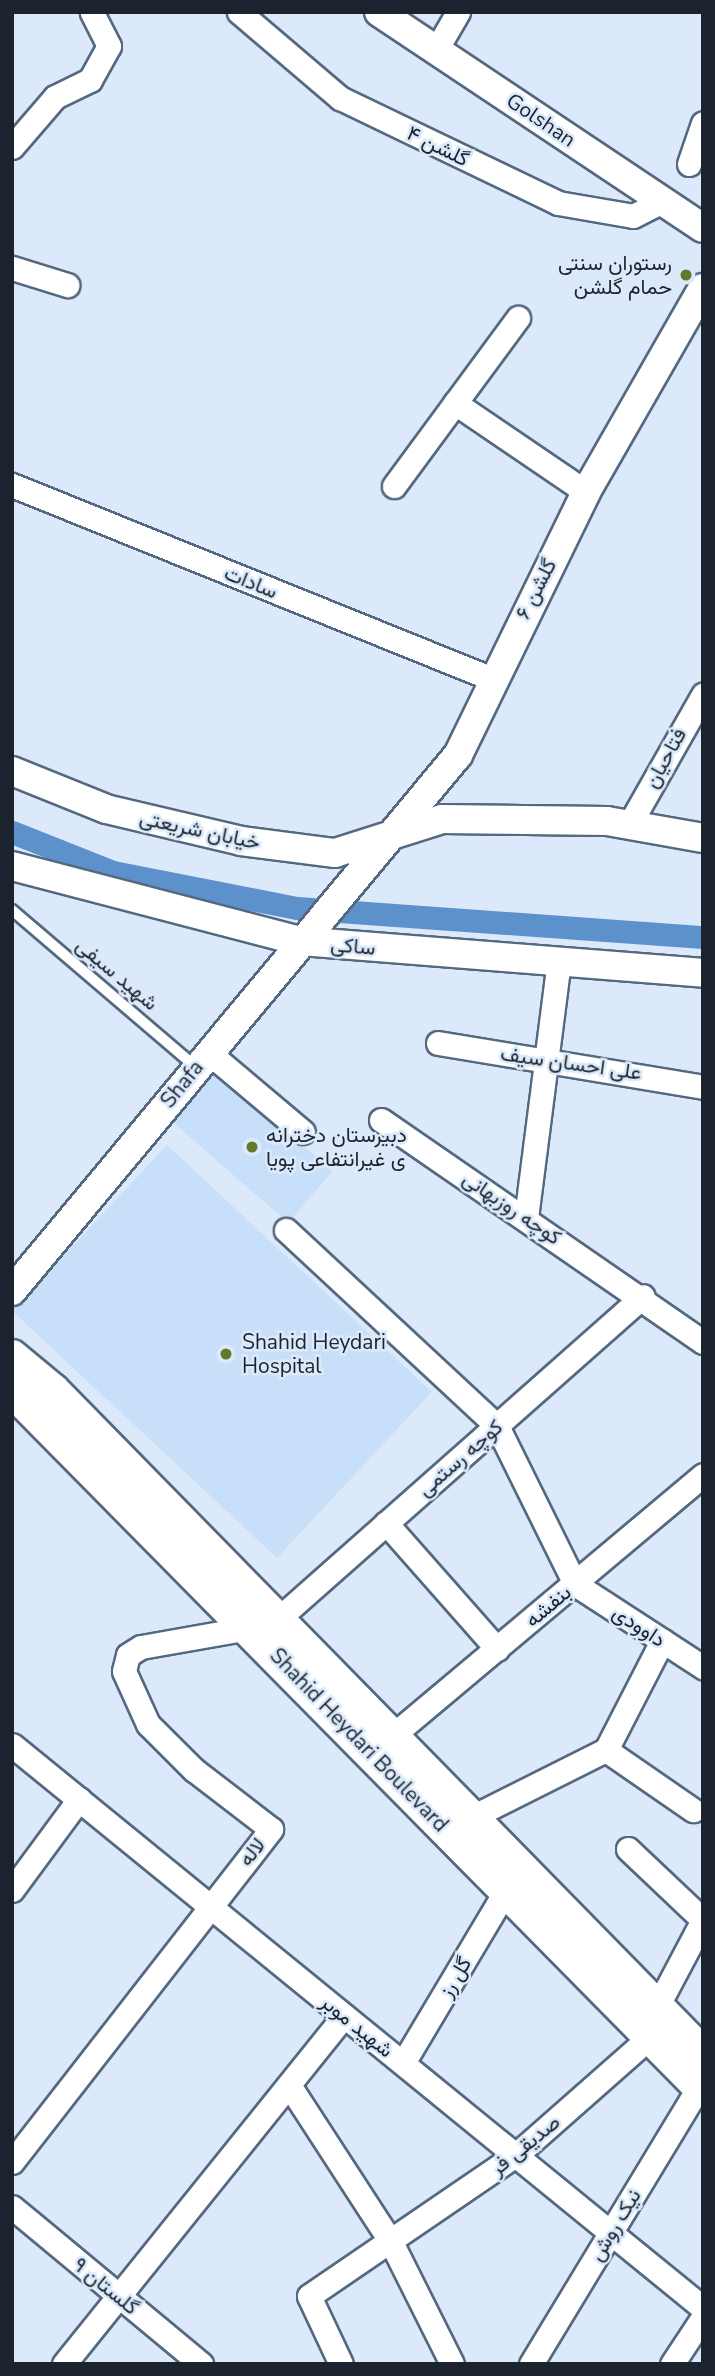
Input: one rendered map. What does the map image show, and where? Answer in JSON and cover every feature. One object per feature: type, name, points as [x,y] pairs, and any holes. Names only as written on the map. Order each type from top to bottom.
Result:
[{"type":"main road","name":"Shahid Heydari Boulevard","points":[[12,1356],[263,1624],[506,1891],[649,2023],[703,2053]]},
{"type":"main road","name":"Shahid Heydari Boulevard","points":[[12,1391],[263,1624],[392,1736],[471,1817],[649,2023],[701,2089]]},
{"type":"street","points":[[12,148],[55,97],[90,80],[109,46],[92,12]]},
{"type":"street","name":"گلشن ۴","points":[[239,12],[340,99],[558,203],[633,216],[662,201]]},
{"type":"street","name":"Golshan","points":[[379,12],[703,228]]},
{"type":"street","points":[[436,50],[458,12]]},
{"type":"street","points":[[689,164],[703,123]]},
{"type":"street","points":[[12,268],[67,285]]},
{"type":"street","name":"گلشن ۶","points":[[354,877],[458,755],[490,678],[586,492],[703,288]]},
{"type":"street","points":[[394,486],[518,318]]},
{"type":"street","points":[[455,403],[586,492]]},
{"type":"street","name":"سادات","points":[[12,485],[490,678]]},
{"type":"street","name":"فتاحیان","points":[[629,825],[703,695]]},
{"type":"street","name":"خیابان شریعتی","points":[[12,771],[106,809],[241,841],[335,853],[442,819],[526,816],[629,825],[703,838]]},
{"type":"street","name":"ساکی","points":[[14,871],[306,934],[559,962],[703,973]]},
{"type":"street","name":"Shafa","points":[[12,1291],[354,877]]},
{"type":"street","points":[[526,1218],[559,962]]},
{"type":"street","name":"علی احسان سیف","points":[[438,1044],[547,1059],[703,1087]]},
{"type":"street","points":[[202,1060],[303,1132]]},
{"type":"street","name":"کوچه روزبهانی","points":[[381,1120],[643,1297],[703,1342]]},
{"type":"street","points":[[286,1230],[497,1426],[575,1584]]},
{"type":"street","name":"کوچه رستمی","points":[[263,1624],[386,1523],[643,1297]]},
{"type":"street","name":"بنفشه","points":[[392,1736],[701,1480]]},
{"type":"street","points":[[386,1523],[497,1649]]},
{"type":"street","name":"داوودی","points":[[575,1584],[703,1667]]},
{"type":"street","name":"لاله","points":[[12,2162],[209,1905],[271,1829],[194,1770],[148,1724],[124,1671],[128,1655],[141,1647],[263,1624]]},
{"type":"street","points":[[471,1817],[606,1750],[662,1641]]},
{"type":"street","name":"شهید موبر","points":[[12,1745],[703,2308]]},
{"type":"street","points":[[606,1750],[694,1810]]},
{"type":"street","points":[[12,1890],[79,1799]]},
{"type":"street","points":[[628,1849],[703,1920],[649,2023]]},
{"type":"street","name":"گل رز","points":[[403,2063],[506,1891]]},
{"type":"street","points":[[64,2364],[344,2016]]},
{"type":"street","name":"صدیقی فر","points":[[341,2364],[309,2296],[516,2155],[649,2023]]},
{"type":"street","points":[[289,2085],[391,2242],[452,2364]]},
{"type":"street","name":"نیک روش","points":[[531,2364],[701,2089]]},
{"type":"street","name":"گلستان ۹","points":[[12,2207],[201,2364]]},
{"type":"street","points":[[672,2364],[703,2317]]},
{"type":"lane","name":"شهید سیفی","points":[[12,911],[202,1060]]},
{"type":"shaded area","name":"دبیرستان دخترانه ی غیرانتفاعی پویا","points":[[215,1069],[333,1171],[288,1223],[170,1120]]},
{"type":"shaded area","name":"Shahid Heydari Hospital","points":[[167,1145],[432,1392],[277,1558],[12,1311]]},
{"type":"waterway","points":[[12,832],[113,872],[297,908],[703,937]]},
{"type":"place","name":"رستوران سنتی حمام گلشن","points":[[686,275]]},
{"type":"place","name":"دبیرستان دخترانه ی غیرانتفاعی پویا","points":[[252,1147]]},
{"type":"place","name":"Shahid Heydari Hospital","points":[[226,1354]]}]
